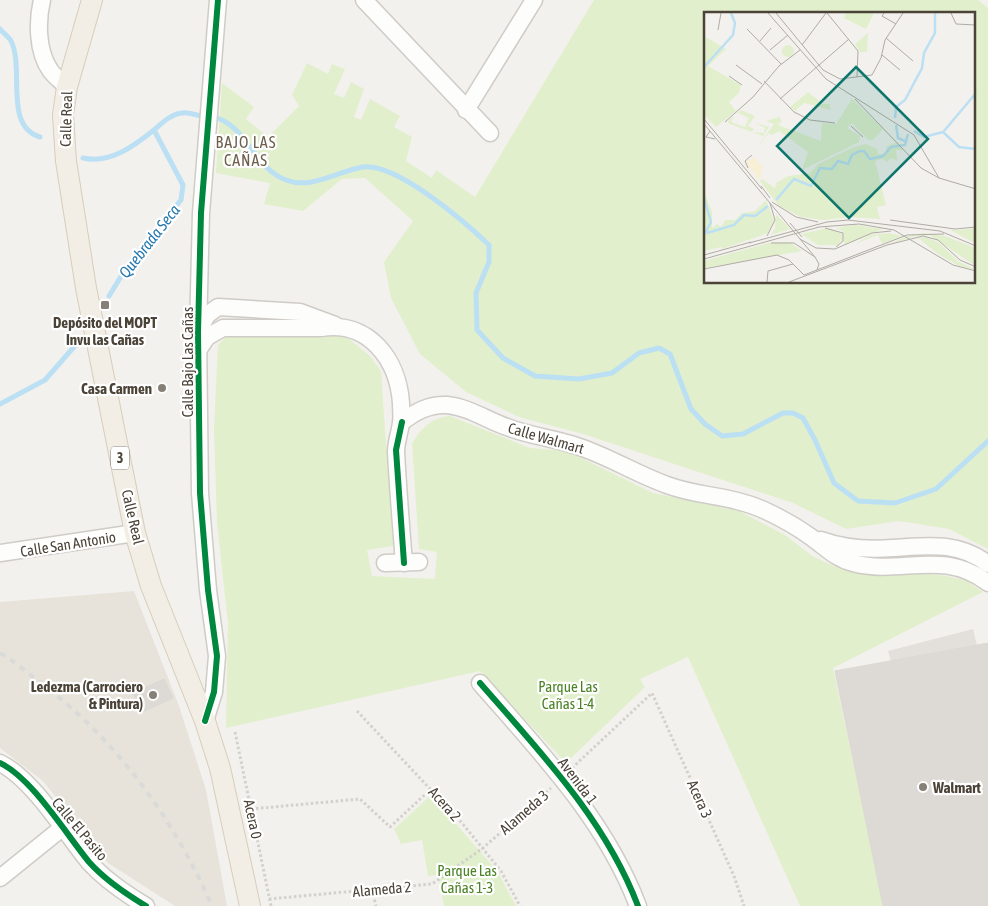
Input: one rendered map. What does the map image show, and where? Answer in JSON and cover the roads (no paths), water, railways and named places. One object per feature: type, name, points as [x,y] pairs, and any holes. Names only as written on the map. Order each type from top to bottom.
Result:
[{"type":"main road","name":"Calle Real","points":[[92,0],[67,87],[63,115],[66,161],[96,341],[135,534],[151,586],[205,722],[220,768],[250,906]]},
{"type":"street","points":[[42,0],[39,26],[41,43],[49,69],[67,87]]},
{"type":"street","name":"Calle Bajo Las Cañas","points":[[205,722],[214,692],[217,656],[204,553],[200,492],[200,349],[198,332],[206,130],[218,0]]},
{"type":"street","points":[[364,0],[466,110],[490,133]]},
{"type":"street","points":[[466,110],[534,0]]},
{"type":"street","points":[[198,332],[206,315],[218,307],[300,312],[360,333],[373,342],[391,362],[400,389],[402,422],[396,450],[411,562],[385,563]]},
{"type":"street","points":[[200,349],[207,337],[223,328],[321,328],[337,325]]},
{"type":"street","name":"Calle Walmart","points":[[402,422],[428,407],[446,405],[459,408],[520,432],[593,452],[669,486],[715,494],[749,504],[780,518],[810,536],[839,558],[853,563],[891,567],[933,563],[953,565],[976,574],[988,583]]},
{"type":"street","name":"Calle San Antonio","points":[[0,553],[135,534]]},
{"type":"street","name":"Calle Walmart","points":[[810,536],[840,546],[891,549],[940,545],[971,552],[988,564]]},
{"type":"street","name":"Avenida 1","points":[[480,683],[563,777],[616,859],[638,906]]},
{"type":"street","name":"Calle El Pasito","points":[[0,763],[26,782],[91,864],[111,882],[146,906]]},
{"type":"street","points":[[0,878],[62,828]]},
{"type":"waterway","points":[[0,29],[10,40],[15,52],[18,109],[22,121],[29,131],[40,137]]},
{"type":"waterway","points":[[83,158],[93,159],[112,156],[138,142],[170,117],[187,113],[218,118],[230,125],[267,168],[286,180],[305,183],[363,167],[377,168],[394,174],[448,209],[489,245],[489,262],[476,293],[477,330],[503,358],[535,376],[579,379],[612,373],[639,353],[659,348],[670,354],[691,409],[705,424],[722,436],[743,434],[783,413],[793,413],[803,418],[834,483],[858,501],[895,503],[936,489],[988,441]]},
{"type":"waterway","name":"Quebrada Seca","points":[[109,296],[128,265],[181,200],[183,185],[154,130]]},
{"type":"waterway","name":"Quebrada Seca","points":[[0,404],[45,380],[80,340]]},
{"type":"railway","points":[[0,653],[19,666],[92,727],[139,781],[179,841],[212,906]]},
{"type":"place","name":"Depósito del MOPT Invu las Cañas","points":[[105,305]]},
{"type":"place","name":"Casa Carmen","points":[[162,388]]},
{"type":"place","name":"Ledezma (Carrociero & Pintura)","points":[[153,695]]},
{"type":"place","name":"Walmart","points":[[923,787]]},
{"type":"district","name":"BAJO LAS CAÑAS","points":[[246,151]]},
{"type":"park label","name":"Parque Las Cañas 1-4","points":[[568,694]]},
{"type":"park label","name":"Parque Las Cañas 1-3","points":[[467,878]]}]
